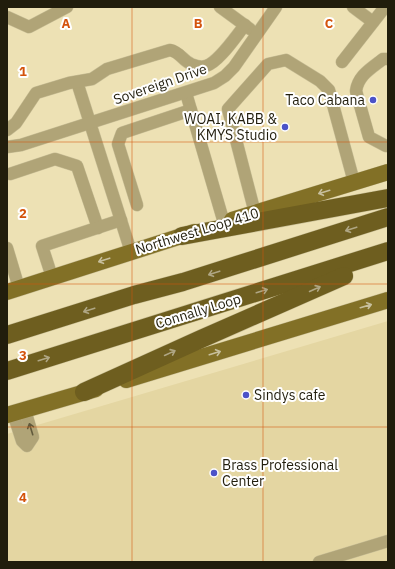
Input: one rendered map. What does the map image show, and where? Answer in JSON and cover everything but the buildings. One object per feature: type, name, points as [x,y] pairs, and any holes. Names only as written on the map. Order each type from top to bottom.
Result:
[{"type":"highway","points":[[182,236],[388,198]]},
{"type":"highway","points":[[7,335],[134,295],[183,282],[388,217]]},
{"type":"highway","name":"Connally Loop","points":[[7,371],[388,252]]},
{"type":"highway","points":[[84,392],[388,256]]},
{"type":"main road","name":"Northwest Loop 410","points":[[13,290],[388,172]]},
{"type":"main road","points":[[15,413],[388,300]]},
{"type":"street","points":[[7,17],[29,27],[67,7]]},
{"type":"street","points":[[220,7],[257,34]]},
{"type":"street","name":"Sovereign Drive","points":[[7,147],[21,145],[214,83],[225,76],[234,67],[276,7]]},
{"type":"street","points":[[353,7],[373,22]]},
{"type":"street","points":[[342,62],[385,7]]},
{"type":"street","points":[[7,130],[16,123],[36,93],[77,82],[92,80],[107,69],[170,50],[177,51],[188,63],[198,67],[207,66],[217,59],[245,25]]},
{"type":"street","points":[[387,147],[369,136],[356,90],[357,83],[361,77],[383,59],[388,59]]},
{"type":"street","points":[[256,213],[228,109],[268,64],[286,60],[320,81],[329,90],[354,182]]},
{"type":"street","points":[[77,82],[131,252]]},
{"type":"street","points":[[186,93],[224,223]]},
{"type":"street","points":[[137,205],[118,144],[122,133],[191,110]]},
{"type":"street","points":[[10,174],[55,159],[77,166],[98,228]]},
{"type":"street","points":[[52,277],[42,246],[121,220]]},
{"type":"street","points":[[7,248],[13,290]]},
{"type":"street","points":[[318,562],[388,541]]},
{"type":"shaded area","points":[[388,321],[388,562],[7,562],[7,434]]},
{"type":"place","name":"Taco Cabana","points":[[373,100]]},
{"type":"place","name":"WOAI, KABB & KMYS Studio","points":[[285,127]]},
{"type":"place","name":"Sindys cafe","points":[[246,395]]},
{"type":"place","name":"Brass Professional Center","points":[[214,473]]}]
